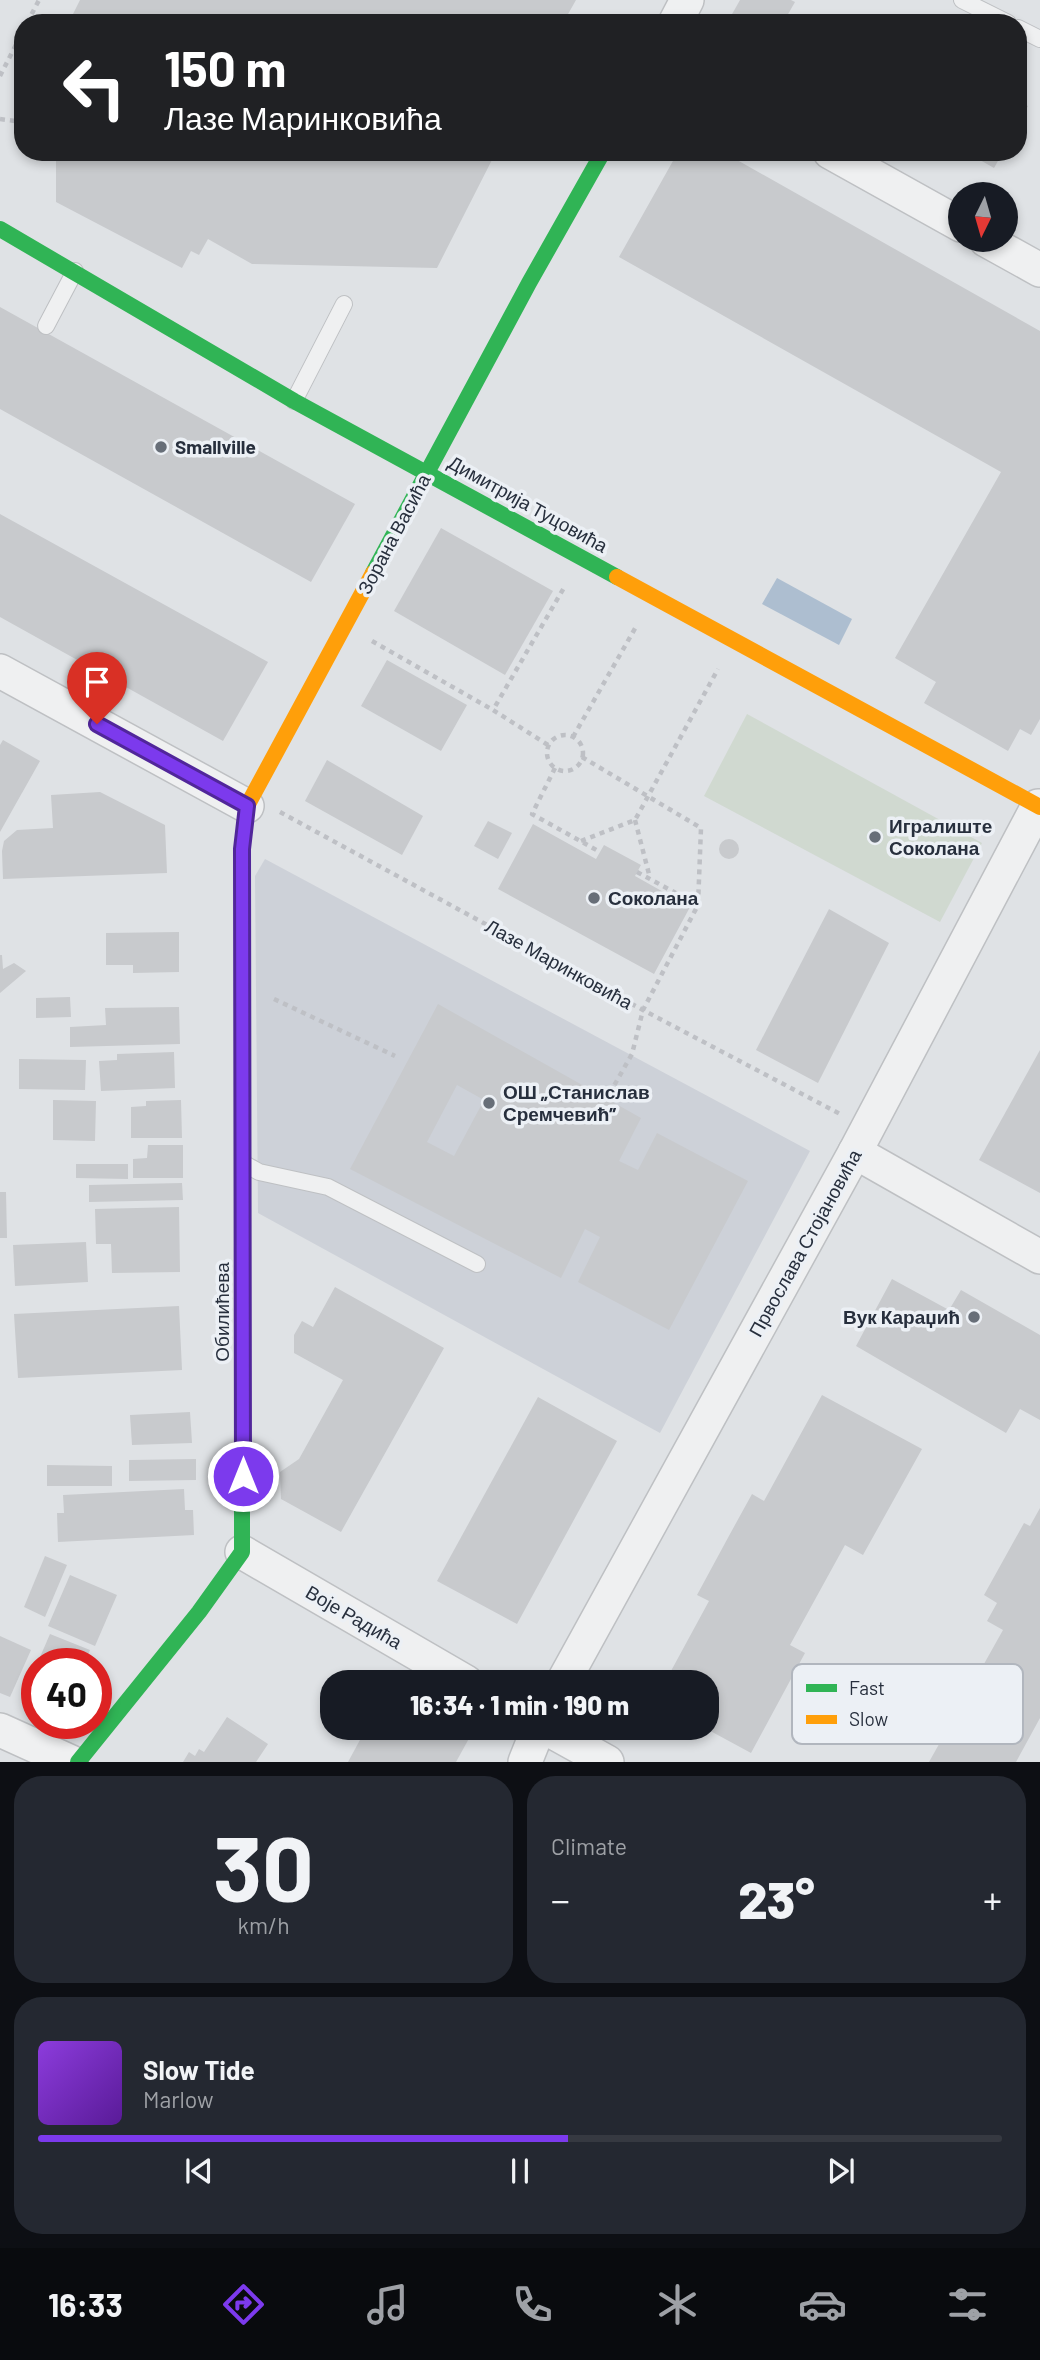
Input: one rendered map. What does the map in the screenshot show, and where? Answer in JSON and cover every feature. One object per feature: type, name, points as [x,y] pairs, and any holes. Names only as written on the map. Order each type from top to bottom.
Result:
[{"type":"street","name":"Зорана Васића","points":[[249,801],[598,161]]},
{"type":"street","points":[[846,161],[948,218]]},
{"type":"street","name":"Димитрија Туцовића","points":[[0,229],[294,401],[1039,805]]},
{"type":"street","points":[[1008,252],[1040,270]]},
{"type":"street","points":[[0,671],[249,801]]},
{"type":"street","name":"Обилићева","points":[[242,1552],[242,849],[249,801]]},
{"type":"street","name":"Првослава Стојановића","points":[[570,1670],[861,1140],[1039,805]]},
{"type":"street","points":[[861,1140],[1040,1257]]},
{"type":"street","points":[[78,1762],[199,1612],[242,1552]]},
{"type":"street","name":"Воје Радића","points":[[242,1552],[445,1670]]},
{"type":"street","points":[[0,1730],[71,1762]]},
{"type":"street","points":[[526,1762],[534,1740]]},
{"type":"street","points":[[567,1740],[607,1762]]},
{"type":"lane","points":[[962,0],[990,14]]},
{"type":"lane","points":[[46,326],[75,271]]},
{"type":"lane","points":[[294,401],[344,304]]},
{"type":"lane","points":[[242,1163],[259,1172],[328,1187],[477,1264]]},
{"type":"path","points":[[0,76],[14,49]]},
{"type":"path","points":[[493,710],[568,581]]},
{"type":"path","points":[[573,737],[640,619]]},
{"type":"path","points":[[345,625],[493,710],[548,745]]},
{"type":"path","points":[[581,841],[635,820],[733,640]]},
{"type":"path","points":[[568,734],[573,737],[582,745],[582,757],[572,769],[564,771],[555,768],[548,761],[548,745],[556,736],[568,734]]},
{"type":"path","points":[[582,757],[701,828],[698,905],[643,1010],[632,1054],[607,1098]]},
{"type":"path","points":[[555,768],[532,814],[600,852]]},
{"type":"path","name":"Лазе Маринковића","points":[[249,801],[643,1010],[861,1140]]},
{"type":"path","points":[[635,820],[650,879]]},
{"type":"path","points":[[637,872],[698,905]]},
{"type":"path","points":[[242,983],[395,1056]]},
{"type":"shaded area","name":"Игралиште Соколана","points":[[747,714],[982,843],[940,922],[704,796]]},
{"type":"shaded area","name":"ОШ „Станислав Сремчевић”","points":[[265,859],[810,1151],[660,1433],[258,1213],[255,876]]},
{"type":"water","points":[[777,578],[852,619],[839,645],[762,604]]},
{"type":"building","points":[[80,0],[576,0],[568,14],[73,14]]},
{"type":"building","points":[[740,0],[795,2],[788,14],[732,14]]},
{"type":"building","points":[[56,161],[491,161],[437,268],[252,264],[208,239],[199,255],[191,251],[182,268],[56,202]]},
{"type":"building","points":[[673,161],[739,161],[1040,331],[1040,719],[1031,735],[1020,729],[1008,751],[924,703],[936,682],[895,658],[1001,472],[619,257]]},
{"type":"building","points":[[982,161],[998,161],[994,168]]},
{"type":"building","name":"Smallville","points":[[0,307],[355,504],[311,582],[0,409]]},
{"type":"building","points":[[0,514],[268,662],[223,741],[0,617]]},
{"type":"building","points":[[441,528],[553,591],[505,675],[394,611]]},
{"type":"building","points":[[387,660],[467,705],[441,751],[361,706]]},
{"type":"building","points":[[3,740],[40,761],[0,832],[0,745]]},
{"type":"building","points":[[327,760],[423,816],[402,855],[305,801]]},
{"type":"building","points":[[100,792],[165,825],[167,873],[3,879],[4,841],[17,830],[53,828],[51,795]]},
{"type":"building","points":[[488,821],[512,833],[498,859],[474,846]]},
{"type":"building","name":"Соколана","points":[[533,824],[596,859],[604,845],[641,865],[635,876],[690,907],[654,974],[498,889]]},
{"type":"building","points":[[729,839],[736,842],[739,849],[736,856],[729,859],[722,856],[719,849],[722,842]]},
{"type":"building","points":[[829,909],[889,943],[818,1083],[756,1050]]},
{"type":"building","points":[[179,932],[179,972],[133,973],[133,965],[106,965],[106,933]]},
{"type":"building","points":[[0,955],[3,969],[14,963],[26,971],[0,993]]},
{"type":"building","points":[[70,997],[71,1017],[36,1018],[36,998]]},
{"type":"building","points":[[438,1004],[641,1118],[619,1161],[638,1170],[657,1133],[748,1181],[669,1330],[578,1282],[600,1237],[585,1229],[561,1278],[350,1169]],"holes":[[[457,1085],[484,1100],[454,1156],[427,1142]]]},
{"type":"building","points":[[179,1007],[180,1044],[70,1047],[70,1027],[106,1025],[105,1008]]},
{"type":"building","points":[[1040,1050],[1040,1193],[979,1160]]},
{"type":"building","points":[[174,1052],[175,1088],[101,1091],[99,1061],[117,1060],[117,1054]]},
{"type":"building","points":[[19,1059],[86,1060],[85,1090],[19,1089]]},
{"type":"building","points":[[53,1100],[96,1101],[95,1141],[53,1140]]},
{"type":"building","points":[[181,1100],[182,1138],[131,1138],[131,1107],[146,1106],[146,1101]]},
{"type":"building","points":[[148,1145],[183,1145],[183,1178],[133,1178],[133,1159],[147,1158]]},
{"type":"building","points":[[76,1164],[128,1164],[128,1179],[76,1178]]},
{"type":"building","points":[[182,1183],[183,1200],[89,1202],[89,1185]]},
{"type":"building","points":[[0,1192],[6,1192],[7,1238],[0,1238]]},
{"type":"building","points":[[179,1207],[180,1272],[112,1273],[111,1244],[96,1244],[95,1209]]},
{"type":"building","points":[[86,1242],[88,1282],[15,1286],[13,1245]]},
{"type":"building","points":[[892,1279],[949,1310],[961,1290],[1040,1335],[1040,1420],[1020,1409],[1006,1433],[856,1346]]},
{"type":"building","points":[[335,1287],[444,1348],[341,1532],[281,1499],[280,1472],[299,1459],[343,1380],[294,1353],[294,1335],[302,1321],[313,1327]]},
{"type":"building","points":[[179,1306],[182,1370],[18,1378],[14,1314]]},
{"type":"building","points":[[822,1395],[922,1449],[863,1555],[845,1545],[790,1645],[805,1653],[799,1664],[792,1664],[792,1677],[751,1753],[719,1736],[719,1670],[672,1670],[709,1601],[697,1595],[752,1494],[764,1501]]},
{"type":"building","points":[[538,1397],[617,1441],[517,1624],[437,1581]]},
{"type":"building","points":[[190,1412],[192,1443],[132,1445],[130,1415]]},
{"type":"building","points":[[196,1459],[196,1480],[129,1481],[129,1460]]},
{"type":"building","points":[[47,1465],[112,1466],[112,1486],[47,1486]]},
{"type":"building","points":[[184,1489],[185,1510],[193,1510],[194,1535],[58,1542],[57,1513],[64,1513],[63,1495]]},
{"type":"building","points":[[1040,1508],[1040,1718],[1016,1762],[929,1762],[939,1744],[1023,1744],[1023,1664],[984,1664],[1003,1630],[987,1621],[997,1603],[984,1595],[1024,1523],[1030,1526]]},
{"type":"building","points":[[45,1556],[67,1565],[45,1617],[24,1607]]},
{"type":"building","points":[[70,1575],[117,1595],[95,1646],[48,1626]]},
{"type":"building","points":[[50,1634],[85,1648],[44,1648]]},
{"type":"building","points":[[0,1636],[27,1648],[21,1648],[21,1672],[10,1697],[0,1693]]},
{"type":"building","points":[[227,1717],[268,1744],[256,1762],[183,1762],[189,1752],[195,1756],[199,1749],[204,1752]]},
{"type":"building","points":[[360,1740],[468,1740],[456,1762],[348,1762]]},
{"type":"traffic: fast","points":[[373,573],[598,161]]},
{"type":"traffic: fast","points":[[0,229],[294,401],[617,577]]},
{"type":"traffic: fast","points":[[78,1762],[199,1612],[242,1552],[242,850]]},
{"type":"traffic: slow","points":[[242,850],[247,806],[373,573]]},
{"type":"traffic: slow","points":[[617,577],[1040,807]]},
{"type":"place","name":"Smallville","points":[[161,447]]},
{"type":"place","name":"Игралиште Соколана","points":[[875,837]]},
{"type":"place","name":"Соколана","points":[[594,898]]},
{"type":"place","name":"ОШ „Станислав Сремчевић”","points":[[489,1103]]},
{"type":"place","name":"Вук Караџић","points":[[974,1317]]},
{"type":"route","points":[[97,724],[247,806],[242,849],[243,1476]]}]
